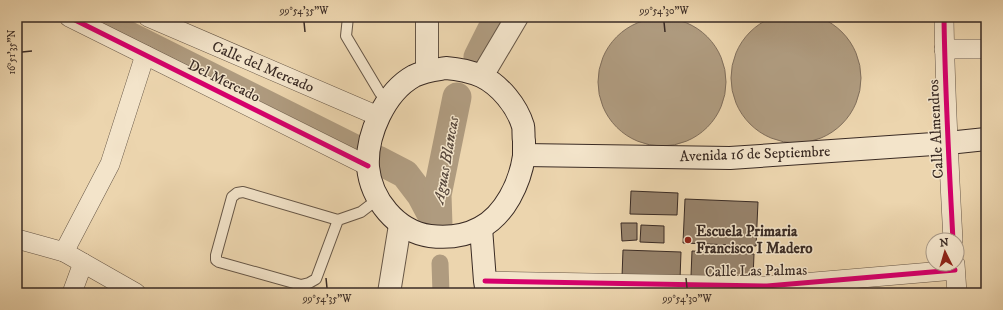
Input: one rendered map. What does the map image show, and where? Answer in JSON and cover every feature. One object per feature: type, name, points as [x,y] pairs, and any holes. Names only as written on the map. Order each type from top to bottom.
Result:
[{"type":"main road","points":[[427,17],[427,70]]},
{"type":"main road","points":[[482,76],[517,17]]},
{"type":"main road","points":[[446,68],[464,70],[482,76],[500,89],[514,106],[523,127],[524,155],[517,183],[506,204],[493,219],[481,228],[465,234],[429,236],[400,225],[389,214],[378,199],[371,181],[368,166],[369,146],[383,108],[400,87],[412,77],[427,70],[446,68]]},
{"type":"main road","name":"Avenida 16 de Septiembre","points":[[524,155],[730,158],[986,139]]},
{"type":"main road","points":[[389,293],[400,225]]},
{"type":"main road","points":[[481,228],[486,287]]},
{"type":"street","name":"Del Mercado","points":[[69,17],[368,166]]},
{"type":"street","name":"Calle del Mercado","points":[[148,17],[383,108]]},
{"type":"street","name":"Calle Almendros","points":[[944,17],[944,49],[953,232]]},
{"type":"street","points":[[944,49],[986,49]]},
{"type":"street","points":[[64,252],[110,164],[144,55]]},
{"type":"street","points":[[17,239],[64,252],[136,293]]},
{"type":"street","points":[[72,293],[83,263]]},
{"type":"street","name":"Calle Las Palmas","points":[[486,287],[766,286],[925,270]]},
{"type":"street","points":[[955,272],[957,293]]},
{"type":"lane","points":[[348,17],[346,36],[380,93],[383,108]]},
{"type":"lane","points":[[338,220],[316,279],[309,283],[301,285],[216,260],[216,255],[232,197],[237,193],[242,192],[338,220],[361,212],[378,199]]},
{"type":"shaded area","points":[[796,13],[821,18],[842,32],[856,53],[861,78],[856,103],[842,124],[821,138],[796,143],[771,138],[750,124],[736,103],[731,78],[736,53],[750,32],[771,18]]},
{"type":"shaded area","points":[[668,18],[681,20],[698,28],[708,36],[716,46],[724,63],[726,82],[724,101],[716,118],[708,128],[698,136],[681,144],[656,146],[643,144],[626,136],[616,128],[608,118],[600,101],[598,76],[600,63],[608,46],[616,36],[626,28],[643,20]]},
{"type":"building","points":[[631,191],[678,193],[677,215],[630,214]]},
{"type":"building","points":[[685,199],[758,202],[756,246],[683,243]]},
{"type":"building","points":[[621,223],[637,223],[637,240],[622,241]]},
{"type":"building","points":[[641,225],[664,226],[664,243],[640,242]]},
{"type":"building","points":[[623,250],[681,252],[680,279],[622,277]]},
{"type":"building","points":[[692,251],[754,254],[753,278],[691,276]]},
{"type":"waterway","name":"Aguas Blancas","points":[[91,17],[359,151]]},
{"type":"waterway","name":"Aguas Blancas","points":[[478,57],[498,17]]},
{"type":"waterway","name":"Aguas Blancas","points":[[438,226],[437,195],[457,97]]},
{"type":"waterway","name":"Aguas Blancas","points":[[378,160],[405,174],[421,195],[437,225]]},
{"type":"waterway","name":"Aguas Blancas","points":[[440,263],[441,293]]},
{"type":"cycle path","points":[[69,17],[368,166]]},
{"type":"cycle path","points":[[944,17],[946,101],[953,232]]},
{"type":"cycle path","points":[[485,281],[767,286],[932,272]]},
{"type":"place","name":"Escuela Primaria Francisco I Madero","points":[[688,240]]}]
